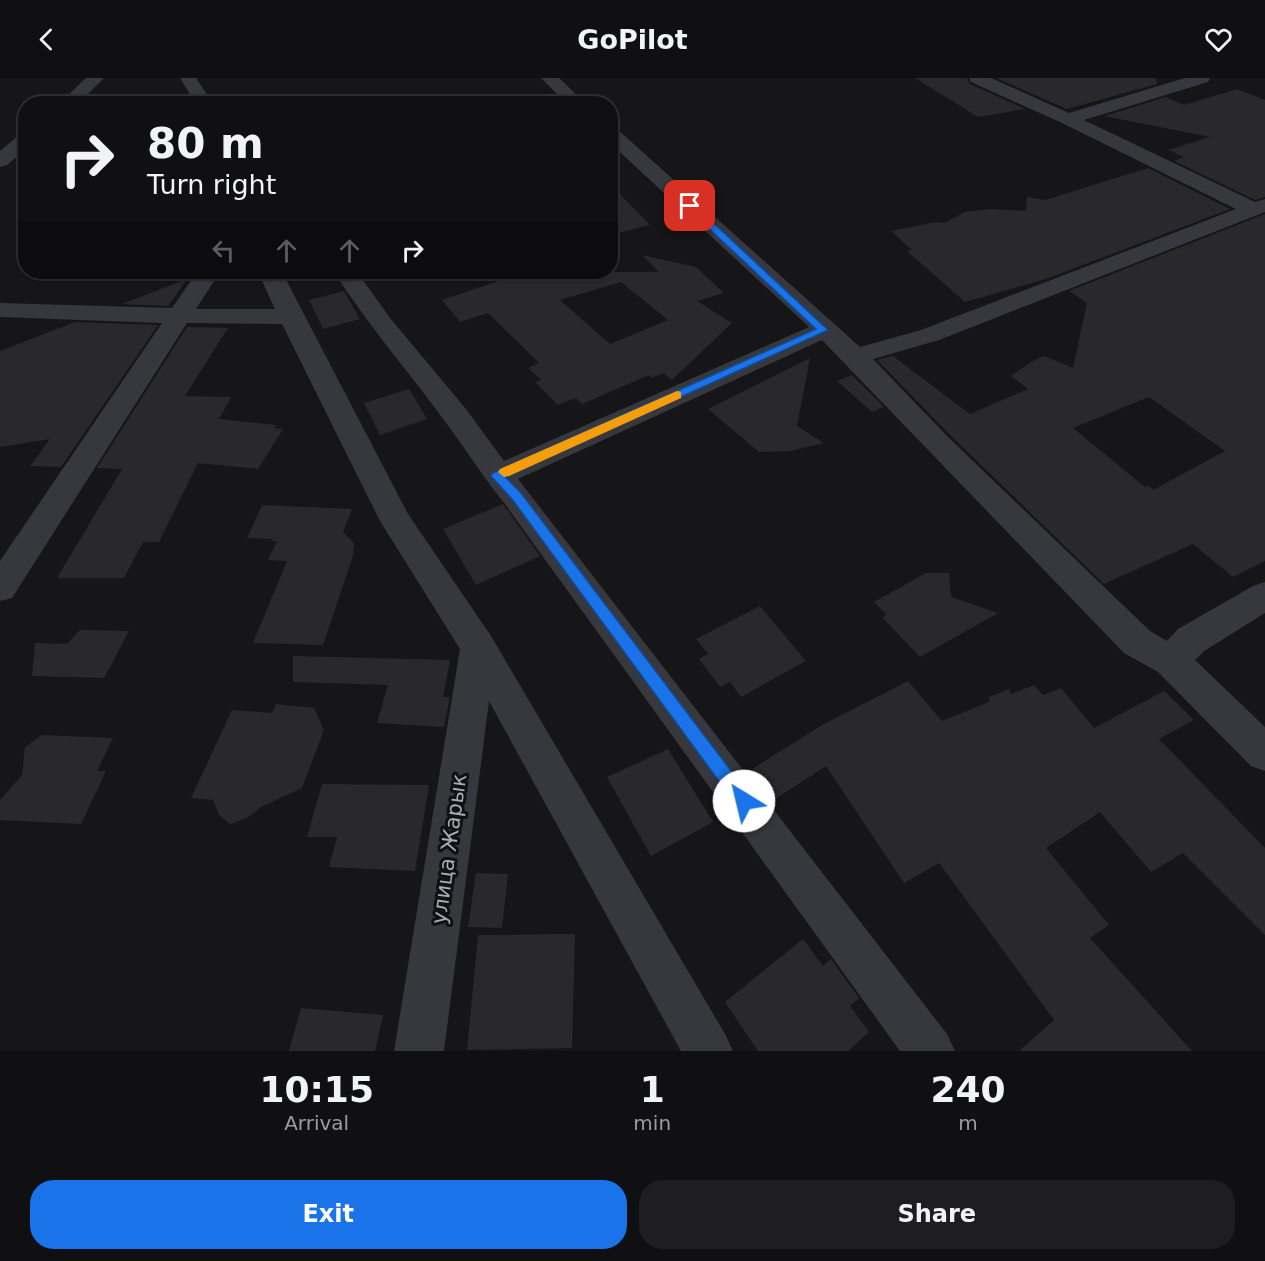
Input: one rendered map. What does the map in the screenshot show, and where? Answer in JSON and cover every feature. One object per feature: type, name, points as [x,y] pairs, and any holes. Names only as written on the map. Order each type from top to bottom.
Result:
[{"type":"street","points":[[76,96],[96,78]]},
{"type":"street","points":[[188,78],[200,96]]},
{"type":"street","points":[[549,78],[569,96]]},
{"type":"street","points":[[978,78],[1261,207]]},
{"type":"street","points":[[1068,119],[1202,78]]},
{"type":"street","points":[[618,140],[823,330],[855,356],[938,444],[1137,642],[1171,661],[1265,753]]},
{"type":"street","points":[[0,161],[18,146]]},
{"type":"street","points":[[855,356],[930,335],[1261,207]]},
{"type":"street","points":[[0,588],[203,279]]},
{"type":"street","points":[[273,279],[396,521],[478,647],[708,1051]]},
{"type":"street","points":[[350,279],[363,299],[448,405],[497,476],[516,496],[930,1051]]},
{"type":"street","points":[[0,310],[291,317]]},
{"type":"street","points":[[497,476],[823,330]]},
{"type":"street","points":[[1171,661],[1191,640],[1265,596]]},
{"type":"street","name":"улица Жарык","points":[[419,1051],[478,647]]},
{"type":"building","points":[[915,78],[967,78],[970,84],[1025,109],[978,117]]},
{"type":"building","points":[[996,78],[1156,78],[1157,84],[1067,109]]},
{"type":"building","points":[[1237,89],[1265,100],[1265,197],[1255,200],[1174,161],[1184,157],[1168,150],[1210,137],[1104,116],[1166,97],[1184,105]]},
{"type":"building","points":[[1148,168],[1230,209],[1046,279],[965,302],[907,251],[912,250],[891,231],[935,222],[944,223],[965,212],[991,209],[1026,211],[1027,197],[1045,200]]},
{"type":"building","points":[[618,192],[650,225],[618,233]]},
{"type":"building","points":[[1265,214],[1265,561],[1233,577],[1193,544],[1104,584],[950,435],[877,360],[893,356],[970,414],[1028,389],[1011,376],[1044,356],[1073,368],[1087,303],[1069,291]],"holes":[[[1149,397],[1225,451],[1153,490],[1148,486],[1145,487],[1073,428]]]},
{"type":"building","points":[[642,255],[696,267],[724,293],[697,301],[732,323],[672,380],[663,373],[652,378],[649,375],[582,404],[576,398],[558,405],[535,382],[541,380],[528,368],[539,363],[488,313],[460,322],[442,300],[505,279],[618,279],[618,272],[659,272]],"holes":[[[621,282],[668,320],[610,344],[560,300]]]},
{"type":"building","points":[[187,279],[168,306],[122,304]]},
{"type":"building","points":[[344,291],[360,319],[323,329],[309,300]]},
{"type":"building","points":[[75,322],[158,325],[61,467],[30,466],[50,439],[0,447],[0,351]]},
{"type":"building","points":[[187,327],[228,328],[185,396],[231,397],[219,419],[276,425],[273,428],[283,429],[258,469],[198,463],[159,542],[143,542],[124,578],[57,578],[122,469],[97,468]]},
{"type":"building","points":[[810,358],[797,426],[824,443],[790,451],[759,452],[708,409]]},
{"type":"building","points":[[852,375],[884,407],[872,412],[837,381]]},
{"type":"building","points":[[409,389],[427,419],[380,435],[364,403]]},
{"type":"building","points":[[503,504],[540,556],[476,585],[443,529]]},
{"type":"building","points":[[262,505],[352,509],[343,532],[354,543],[353,556],[323,645],[253,643],[287,561],[268,560],[277,541],[247,538]]},
{"type":"building","points":[[926,573],[949,573],[951,597],[998,613],[920,657],[883,618],[886,614],[874,602]]},
{"type":"building","points":[[760,606],[806,661],[741,697],[730,682],[720,687],[699,659],[708,654],[696,639]]},
{"type":"building","points":[[80,630],[129,631],[104,678],[32,676],[35,643],[67,644]]},
{"type":"building","points":[[293,656],[450,660],[443,697],[450,697],[444,727],[377,723],[388,685],[293,682]]},
{"type":"building","points":[[908,681],[942,721],[989,702],[989,697],[1009,689],[1011,694],[1034,685],[1043,695],[1061,688],[1094,728],[1164,691],[1194,720],[1159,739],[1265,848],[1265,935],[1183,853],[1151,872],[1100,812],[1046,848],[1109,925],[1090,938],[1192,1051],[1019,1051],[1054,1020],[939,863],[904,883],[826,766],[775,799],[752,769],[822,725]]},
{"type":"building","points":[[276,704],[314,708],[324,730],[302,788],[261,807],[247,818],[230,824],[219,815],[213,800],[191,798],[232,710],[272,713]]},
{"type":"building","points":[[42,735],[113,738],[97,771],[106,771],[81,824],[0,820],[0,800],[22,775],[25,747]]},
{"type":"building","points":[[668,749],[713,822],[651,856],[607,777]]},
{"type":"building","points":[[322,784],[429,785],[415,871],[329,867],[337,837],[307,837]]},
{"type":"building","points":[[476,873],[508,874],[502,928],[468,927]]},
{"type":"building","points":[[575,934],[572,1048],[467,1050],[478,935]]},
{"type":"building","points":[[803,939],[823,966],[831,959],[859,998],[850,1006],[869,1032],[848,1051],[758,1051],[725,1002]]},
{"type":"building","points":[[301,1008],[383,1015],[375,1051],[289,1051]]},
{"type":"slow traffic","points":[[504,472],[677,395]]},
{"type":"route","points":[[690,206],[823,330],[497,476],[516,496],[744,801]]}]
